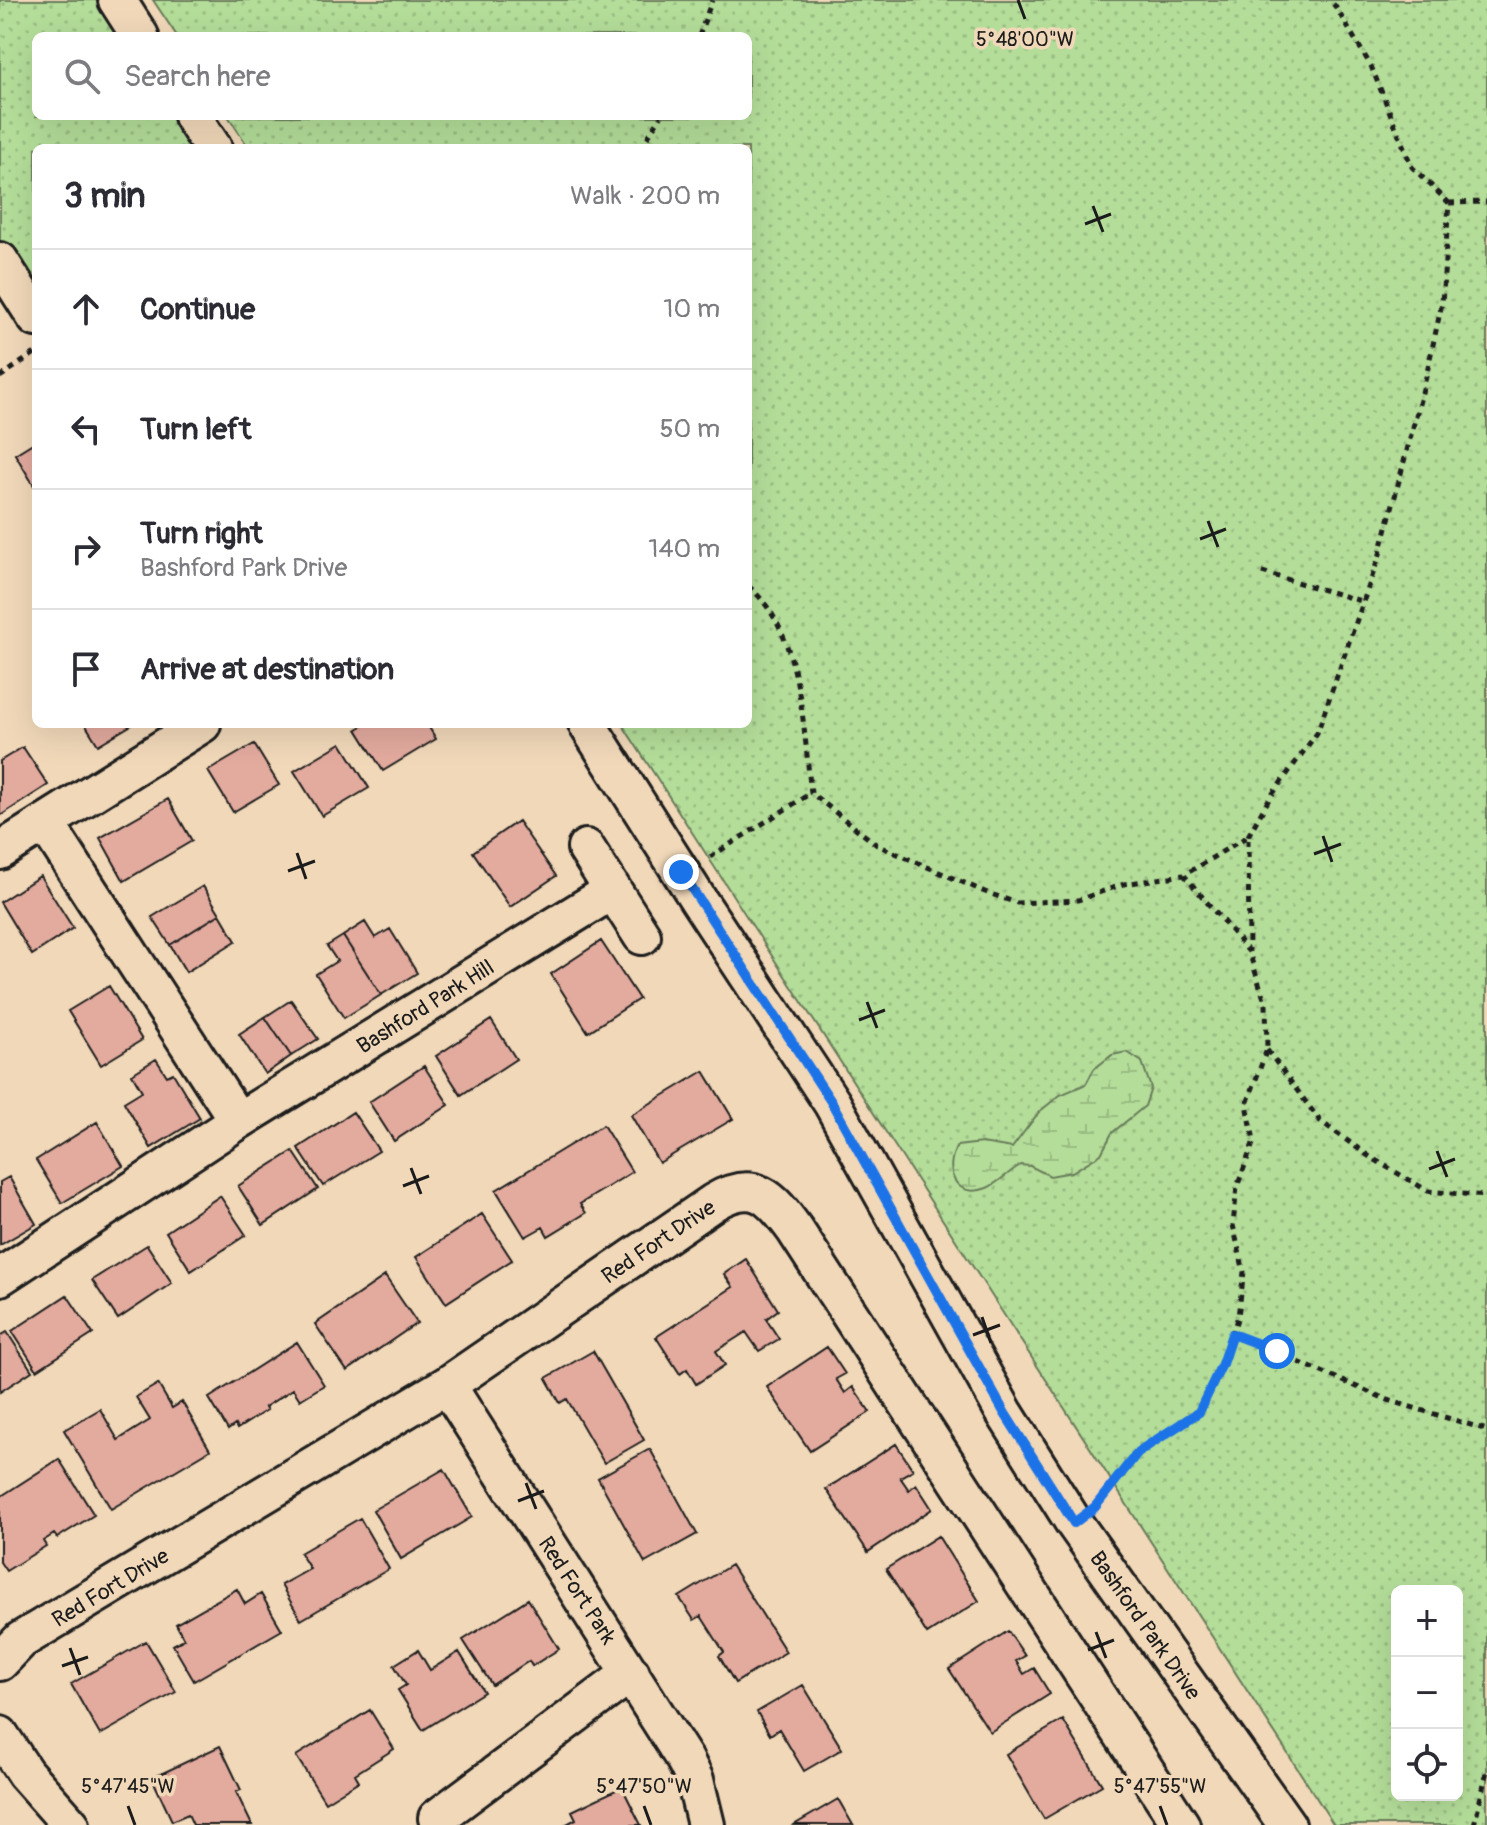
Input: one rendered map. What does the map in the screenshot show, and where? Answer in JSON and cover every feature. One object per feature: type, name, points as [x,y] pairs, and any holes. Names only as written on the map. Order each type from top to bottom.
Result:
[{"type":"street","points":[[117,0],[137,32]]},
{"type":"street","points":[[195,120],[210,144]]},
{"type":"street","points":[[0,261],[32,312]]},
{"type":"street","points":[[0,851],[196,728]]},
{"type":"street","name":"Bashford Park Drive","points":[[590,728],[832,1103],[1004,1412],[1074,1523],[1287,1825]]},
{"type":"street","points":[[46,824],[238,1121]]},
{"type":"street","points":[[586,848],[642,936]]},
{"type":"street","name":"Bashford Park Hill","points":[[0,1277],[238,1121],[612,891]]},
{"type":"street","name":"Red Fort Drive","points":[[0,1662],[21,1640],[447,1385],[714,1202],[742,1190],[762,1194],[778,1206],[795,1230],[1181,1825]]},
{"type":"street","name":"Red Fort Park","points":[[447,1385],[691,1770],[706,1825]]},
{"type":"street","points":[[437,1818],[631,1673]]},
{"type":"street","points":[[0,1735],[25,1773],[71,1825]]},
{"type":"path","points":[[700,32],[712,0]]},
{"type":"path","points":[[1329,0],[1371,66],[1412,167],[1449,203],[1487,202]]},
{"type":"path","points":[[644,144],[658,120]]},
{"type":"path","points":[[752,589],[761,596],[788,642],[803,722],[811,793],[877,845],[1017,903],[1078,900],[1124,884],[1184,875],[1248,836],[1269,799],[1317,733],[1380,554],[1426,377],[1442,303],[1449,203]]},
{"type":"path","points":[[0,377],[32,355]]},
{"type":"path","points":[[1262,572],[1361,601]]},
{"type":"path","points":[[681,872],[811,793]]},
{"type":"path","points":[[1074,1523],[1095,1507],[1138,1452],[1199,1412],[1222,1364],[1238,1316],[1244,1272],[1233,1225],[1234,1212],[1237,1187],[1254,1141],[1247,1104],[1267,1049],[1266,1005],[1249,952],[1248,836]]},
{"type":"path","points":[[1184,875],[1249,952]]},
{"type":"path","points":[[1267,1049],[1320,1121],[1370,1157],[1428,1191],[1487,1196]]},
{"type":"path","points":[[1232,1334],[1388,1400],[1487,1430]]},
{"type":"path","points":[[1474,1825],[1487,1771]]},
{"type":"green space","points":[[0,0],[117,0],[138,32],[32,32],[32,120],[196,120],[211,144],[32,144],[32,310],[0,260]]},
{"type":"green space","points":[[153,0],[1487,0],[1487,1825],[1334,1825],[625,728],[752,728],[752,144],[246,144],[231,120],[752,120],[752,32],[174,32]]},
{"type":"green space","points":[[1127,1052],[1142,1062],[1151,1088],[1145,1106],[1112,1133],[1101,1154],[1072,1172],[1050,1176],[1030,1166],[1020,1165],[991,1186],[976,1191],[967,1190],[955,1180],[951,1164],[957,1146],[982,1143],[1012,1148],[1039,1112],[1060,1095],[1086,1084],[1094,1069],[1112,1055]]},
{"type":"building","points":[[32,443],[32,482],[15,454]]},
{"type":"building","points":[[87,728],[126,728],[98,745]]},
{"type":"building","points":[[429,728],[436,739],[383,771],[357,729]]},
{"type":"building","points":[[341,743],[369,788],[322,816],[294,771]]},
{"type":"building","points":[[254,744],[279,785],[233,812],[208,771]]},
{"type":"building","points":[[23,747],[48,785],[0,816],[0,761]]},
{"type":"building","points":[[168,799],[192,841],[124,881],[100,838]]},
{"type":"building","points":[[518,821],[556,876],[510,907],[473,852]]},
{"type":"building","points":[[40,876],[73,928],[32,955],[0,902]]},
{"type":"building","points":[[203,886],[220,914],[170,945],[152,917]]},
{"type":"building","points":[[220,914],[236,941],[186,972],[170,945]]},
{"type":"building","points":[[365,922],[375,938],[390,929],[417,973],[381,995],[343,936]]},
{"type":"building","points":[[343,936],[381,995],[344,1018],[316,974],[337,961],[327,946]]},
{"type":"building","points":[[601,941],[639,999],[588,1032],[551,974]]},
{"type":"building","points":[[109,986],[142,1040],[101,1065],[68,1011]]},
{"type":"building","points":[[291,1000],[318,1039],[291,1056],[265,1017]]},
{"type":"building","points":[[265,1017],[291,1056],[265,1074],[239,1034]]},
{"type":"building","points":[[491,1020],[516,1059],[461,1095],[436,1056]]},
{"type":"building","points":[[156,1059],[167,1076],[173,1073],[200,1118],[151,1148],[124,1102],[142,1091],[132,1074]]},
{"type":"building","points":[[424,1066],[449,1105],[394,1141],[369,1102]]},
{"type":"building","points":[[704,1071],[733,1119],[659,1163],[631,1115]]},
{"type":"building","points":[[353,1112],[379,1151],[323,1186],[298,1148]]},
{"type":"building","points":[[97,1122],[123,1166],[62,1203],[36,1160]]},
{"type":"building","points":[[603,1125],[632,1172],[580,1204],[586,1213],[548,1236],[543,1227],[525,1237],[496,1190]]},
{"type":"building","points":[[293,1151],[318,1189],[263,1225],[238,1186]]},
{"type":"building","points":[[9,1177],[36,1224],[0,1245],[0,1182]]},
{"type":"building","points":[[220,1196],[246,1235],[191,1271],[166,1232]]},
{"type":"building","points":[[482,1214],[512,1260],[446,1303],[416,1257]]},
{"type":"building","points":[[147,1245],[172,1283],[118,1319],[92,1280]]},
{"type":"building","points":[[746,1259],[778,1310],[766,1319],[779,1339],[759,1351],[746,1332],[716,1351],[725,1365],[696,1384],[687,1369],[680,1374],[656,1337],[733,1287],[724,1274]]},
{"type":"building","points":[[385,1276],[417,1323],[347,1371],[315,1324]]},
{"type":"building","points":[[67,1295],[93,1334],[37,1370],[12,1331]]},
{"type":"building","points":[[7,1332],[32,1371],[0,1392],[0,1336]]},
{"type":"building","points":[[297,1342],[324,1385],[300,1400],[293,1389],[237,1429],[235,1425],[228,1430],[209,1398]]},
{"type":"building","points":[[827,1347],[845,1374],[836,1379],[845,1393],[853,1387],[870,1412],[810,1451],[767,1387]]},
{"type":"building","points":[[593,1351],[644,1440],[604,1463],[567,1399],[560,1403],[546,1378]]},
{"type":"building","points":[[158,1384],[172,1408],[182,1402],[210,1450],[111,1509],[64,1430],[100,1409],[118,1440],[150,1420],[136,1397]]},
{"type":"building","points":[[896,1444],[913,1470],[900,1477],[909,1490],[916,1484],[932,1509],[868,1552],[826,1489]]},
{"type":"building","points":[[650,1449],[697,1534],[645,1563],[598,1478]]},
{"type":"building","points":[[59,1459],[94,1515],[57,1538],[54,1534],[43,1541],[46,1546],[6,1571],[0,1562],[0,1497]]},
{"type":"building","points":[[444,1469],[472,1517],[401,1559],[373,1510]]},
{"type":"building","points":[[360,1518],[389,1569],[301,1620],[281,1585],[310,1569],[300,1553]]},
{"type":"building","points":[[938,1536],[979,1601],[927,1634],[886,1569]]},
{"type":"building","points":[[731,1565],[786,1652],[735,1683],[719,1656],[724,1652],[701,1616],[694,1620],[679,1597]]},
{"type":"building","points":[[237,1589],[245,1604],[261,1594],[282,1630],[194,1681],[173,1645],[184,1639],[176,1624]]},
{"type":"building","points":[[528,1599],[559,1649],[532,1666],[529,1661],[492,1685],[463,1640]]},
{"type":"building","points":[[1008,1631],[1025,1656],[1016,1661],[1024,1674],[1034,1668],[1050,1694],[990,1732],[949,1669]]},
{"type":"building","points":[[146,1641],[176,1692],[100,1735],[71,1684]]},
{"type":"building","points":[[418,1650],[430,1670],[459,1652],[484,1692],[423,1730],[398,1690],[406,1685],[394,1665]]},
{"type":"building","points":[[803,1685],[842,1749],[804,1771],[779,1729],[770,1735],[757,1712]]},
{"type":"building","points":[[370,1710],[394,1749],[355,1774],[359,1781],[325,1802],[296,1756]]},
{"type":"building","points":[[1063,1720],[1102,1785],[1044,1819],[1006,1754]]},
{"type":"building","points":[[220,1746],[241,1790],[236,1792],[252,1825],[193,1825],[188,1814],[172,1821],[152,1778]]},
{"type":"building","points":[[622,1787],[641,1825],[565,1825],[576,1819],[572,1811]]},
{"type":"building","points":[[838,1799],[853,1825],[794,1825]]},
{"type":"route","points":[[681,872],[832,1103],[1004,1412],[1074,1523],[1095,1507],[1138,1452],[1199,1412],[1222,1364],[1232,1334],[1277,1351]]}]
